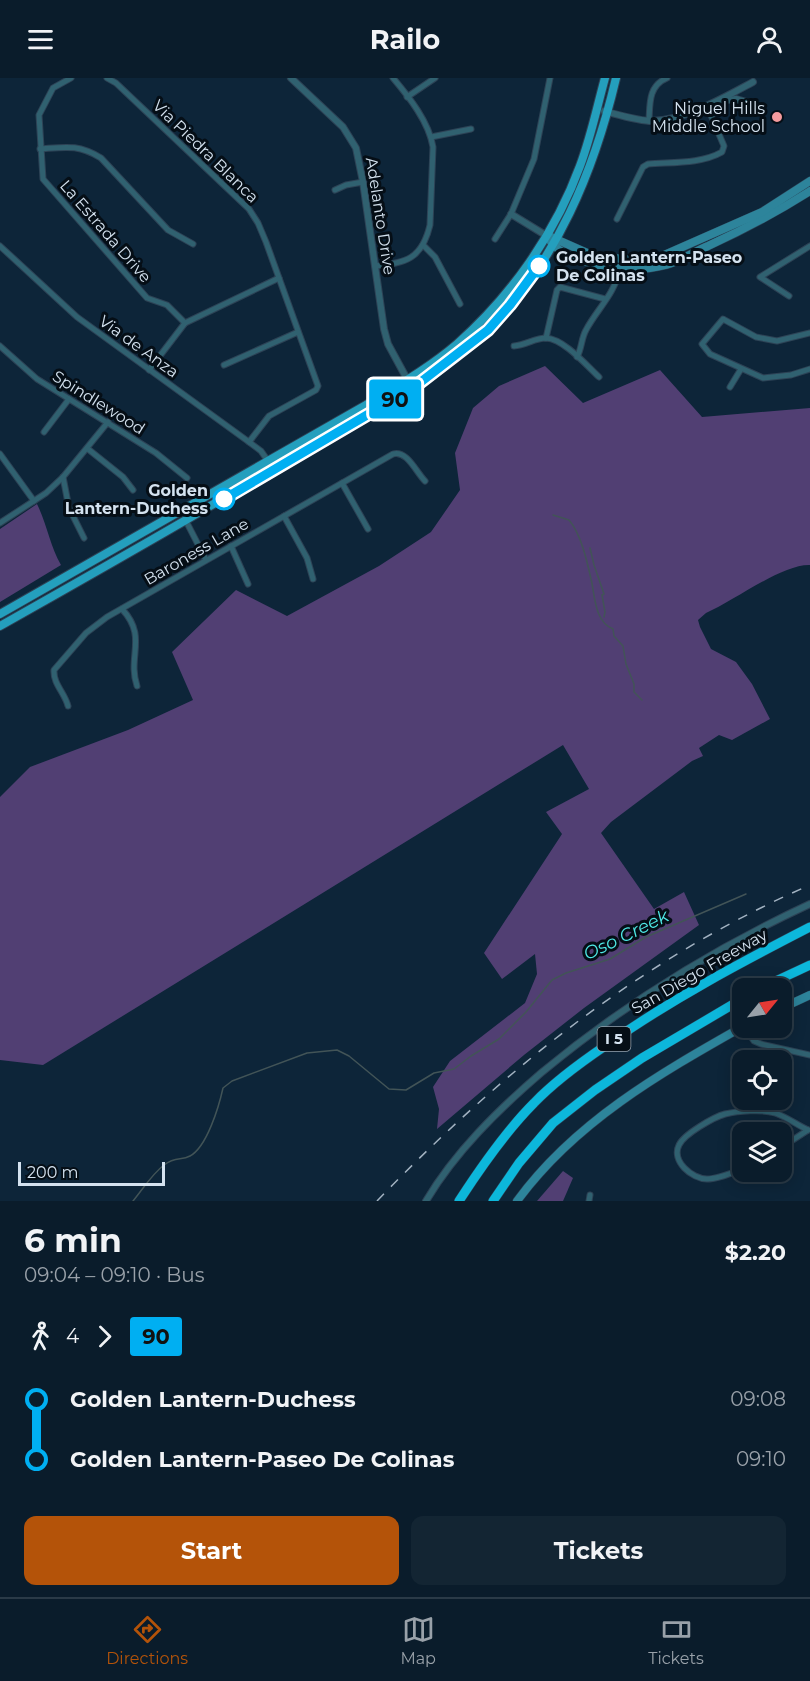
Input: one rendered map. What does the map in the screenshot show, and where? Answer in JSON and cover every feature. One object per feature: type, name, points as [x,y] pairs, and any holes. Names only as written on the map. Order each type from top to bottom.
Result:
[{"type":"highway","name":"San Diego Freeway","points":[[459,1201],[496,1146],[534,1102],[578,1065],[676,1000],[810,927]]},
{"type":"highway","points":[[781,978],[810,964]]},
{"type":"highway","name":"I 5","points":[[493,1201],[519,1163],[553,1123],[595,1090],[642,1058],[732,1005]]},
{"type":"main road","points":[[0,614],[407,379],[456,344],[490,312],[547,236],[580,168],[605,78]]},
{"type":"main road","points":[[0,626],[376,411],[413,388],[480,338],[503,314],[554,243],[579,195],[608,112],[616,78]]},
{"type":"main road","points":[[554,243],[594,256],[620,259],[653,258],[672,253],[762,212],[810,181]]},
{"type":"main road","points":[[547,236],[574,259],[619,269],[649,267],[678,260],[754,225],[810,191]]},
{"type":"main road","points":[[619,269],[620,259]]},
{"type":"main road","points":[[407,379],[418,380],[448,362]]},
{"type":"main road","points":[[376,411],[384,401],[407,386],[407,379]]},
{"type":"main road","points":[[268,461],[281,459],[286,462]]},
{"type":"main road","points":[[265,475],[264,470],[268,461]]},
{"type":"main road","points":[[186,521],[185,515],[189,512],[190,506]]},
{"type":"main road","points":[[166,519],[173,522],[186,521]]},
{"type":"main road","points":[[792,1003],[810,995]]},
{"type":"main road","points":[[517,1201],[553,1158],[619,1102],[675,1065],[732,1034]]},
{"type":"street","name":"La Estrada Drive","points":[[71,78],[52,88],[39,116],[43,179],[147,298],[166,305],[185,323]]},
{"type":"street","name":"Via Piedra Blanca","points":[[107,78],[116,83],[249,209],[258,223],[317,381],[315,390],[269,416],[249,442]]},
{"type":"street","name":"Adelanto Drive","points":[[291,78],[335,118],[350,136],[360,157],[384,329],[392,352],[407,379]]},
{"type":"street","points":[[375,266],[407,261],[417,254],[430,225],[433,147],[431,137],[427,126],[393,78]]},
{"type":"street","points":[[408,97],[435,78]]},
{"type":"street","points":[[495,239],[511,214],[534,159],[550,78]]},
{"type":"street","points":[[650,121],[650,96],[654,87],[666,78]]},
{"type":"street","points":[[597,108],[650,121],[666,120],[707,106],[753,82]]},
{"type":"street","points":[[715,102],[736,99],[750,103]]},
{"type":"street","points":[[616,219],[644,167],[648,164],[686,162],[716,156],[722,152],[724,146],[707,106]]},
{"type":"street","points":[[431,137],[471,129]]},
{"type":"street","points":[[40,148],[74,146],[87,149],[100,158],[168,230],[193,244]]},
{"type":"street","points":[[335,190],[363,182]]},
{"type":"street","points":[[511,214],[547,236]]},
{"type":"street","points":[[423,245],[435,257],[460,304]]},
{"type":"street","name":"Via de Anza","points":[[0,246],[77,317],[261,451],[268,461]]},
{"type":"street","points":[[789,296],[760,277],[810,246]]},
{"type":"street","points":[[577,357],[582,349],[582,338],[617,280],[619,269]]},
{"type":"street","points":[[148,370],[185,323],[279,278]]},
{"type":"street","points":[[546,338],[558,290],[563,287],[606,299]]},
{"type":"street","points":[[810,333],[777,341],[756,337],[723,319],[702,344],[710,354],[763,378],[791,375],[810,369]]},
{"type":"street","points":[[224,365],[298,332]]},
{"type":"street","points":[[514,346],[546,338],[561,342],[599,377]]},
{"type":"street","name":"Spindlewood","points":[[0,346],[37,379],[156,453],[187,478]]},
{"type":"street","points":[[730,387],[741,369]]},
{"type":"street","points":[[44,432],[69,399]]},
{"type":"street","points":[[0,523],[34,501],[63,477],[108,422]]},
{"type":"street","points":[[88,449],[123,477],[133,490]]},
{"type":"street","name":"Baroness Lane","points":[[68,706],[65,696],[54,679],[56,667],[90,630],[122,609],[383,459],[399,453],[404,455],[424,481]]},
{"type":"street","points":[[0,454],[34,501]]},
{"type":"street","points":[[63,477],[69,508],[84,538]]},
{"type":"street","points":[[342,483],[368,529]]},
{"type":"street","points":[[284,516],[307,558],[313,579]]},
{"type":"street","points":[[186,521],[206,560]]},
{"type":"street","points":[[231,546],[248,584]]},
{"type":"street","points":[[122,609],[129,616],[136,634],[134,675],[137,686]]},
{"type":"street","points":[[426,1201],[460,1154],[502,1108],[591,1033],[702,960],[754,931],[810,904]]},
{"type":"street","points":[[752,1038],[761,1044],[810,1056]]},
{"type":"street","points":[[732,1172],[715,1178],[701,1178],[688,1171],[681,1163],[677,1156],[679,1145],[688,1135],[717,1117],[731,1113],[777,1113],[809,1130],[792,1141]]},
{"type":"shaded area","points":[[545,366],[583,403],[660,370],[702,417],[810,408],[810,565],[786,570],[706,613],[698,620],[711,649],[736,662],[752,684],[770,719],[732,740],[719,735],[699,748],[703,756],[692,761],[611,822],[601,833],[654,909],[684,892],[699,925],[584,1008],[524,1055],[437,1129],[439,1109],[433,1087],[450,1061],[525,1003],[537,974],[535,954],[502,979],[484,953],[562,834],[546,812],[589,789],[563,745],[43,1065],[0,1060],[0,797],[30,767],[128,730],[193,700],[172,652],[236,590],[287,616],[379,566],[431,532],[460,490],[455,453],[473,408],[499,386]]},
{"type":"shaded area","points":[[37,504],[61,565],[0,602],[0,529]]},
{"type":"shaded area","points":[[563,1171],[573,1178],[563,1201],[537,1201]]},
{"type":"waterway","points":[[553,515],[569,520],[577,533],[591,579],[596,607],[602,620],[613,629],[614,636],[623,646],[626,664],[634,684],[634,692],[642,700]]},
{"type":"waterway","points":[[590,548],[604,594],[602,595],[604,617]]},
{"type":"waterway","name":"Oso Creek","points":[[133,1201],[164,1165],[172,1160],[190,1156],[202,1144],[219,1105],[223,1088],[232,1081],[307,1053],[337,1050],[349,1056],[389,1089],[406,1090],[434,1073],[454,1069],[499,1039],[526,1012],[552,980],[566,973],[610,959],[646,937],[746,894]]},
{"type":"railway","points":[[377,1201],[474,1107],[578,1021],[633,982],[690,946],[810,885]]},
{"type":"bus line","name":"90","points":[[224,499],[413,388],[488,330],[539,266]]},
{"type":"place","name":"Niguel Hills Middle School","points":[[777,117]]},
{"type":"place","name":"Golden Lantern-Paseo De Colinas","points":[[539,266]]},
{"type":"place","name":"Golden Lantern-Duchess","points":[[224,499]]}]
